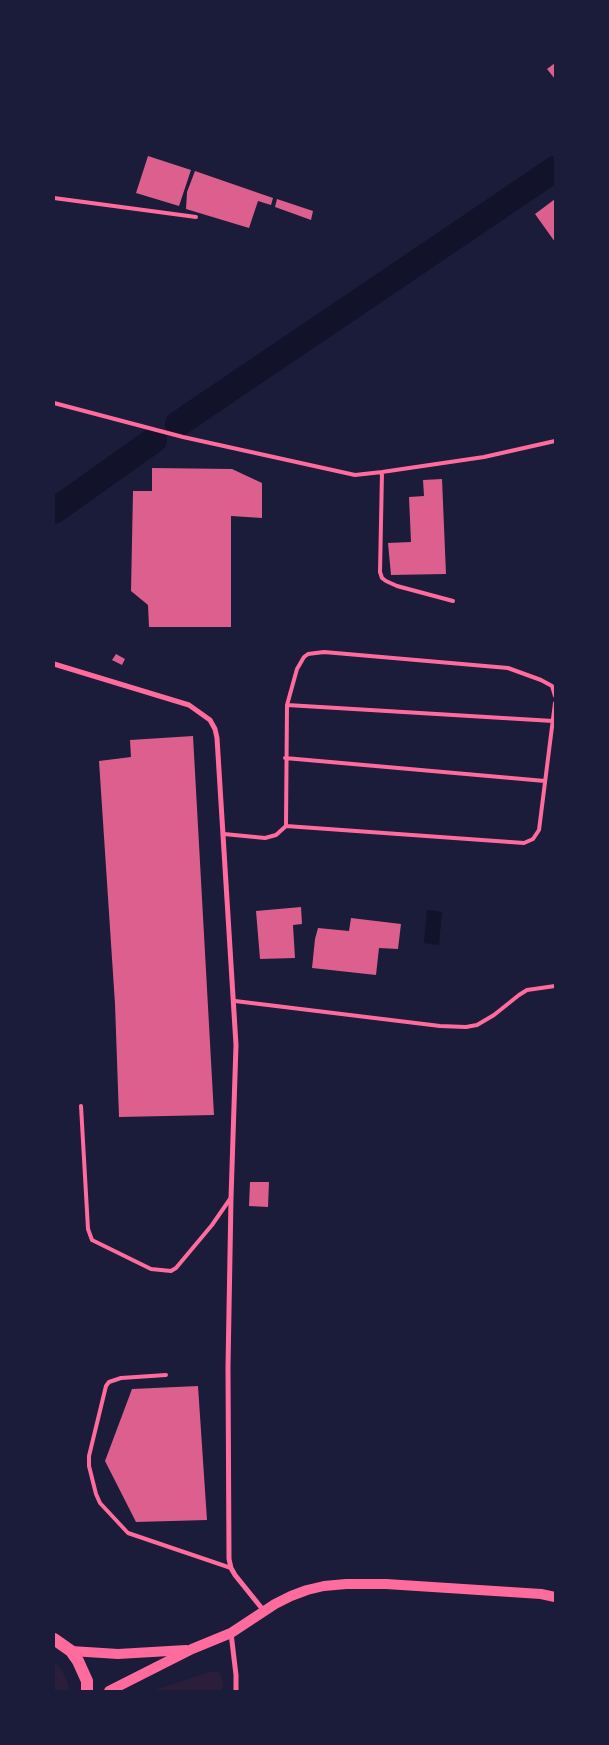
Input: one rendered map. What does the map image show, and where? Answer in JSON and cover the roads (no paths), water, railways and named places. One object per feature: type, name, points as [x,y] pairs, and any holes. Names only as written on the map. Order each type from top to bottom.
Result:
[{"type":"main road","points":[[108,1691],[192,1649],[232,1633],[275,1604],[307,1590],[346,1584],[386,1584],[532,1593],[555,1597]]},
{"type":"main road","points":[[54,1639],[71,1652],[78,1661],[87,1681],[87,1691]]},
{"type":"main road","points":[[71,1652],[118,1654],[192,1649]]},
{"type":"street","points":[[54,664],[178,700],[193,707],[210,720],[215,729],[219,747],[235,1001],[236,1045],[228,1386],[229,1559],[231,1568],[264,1612]]},
{"type":"street","points":[[232,1633],[236,1691]]},
{"type":"lane","points":[[54,198],[196,217]]},
{"type":"lane","points":[[54,403],[141,426],[346,474],[362,475],[484,457],[555,441]]},
{"type":"lane","points":[[382,472],[380,572],[382,578],[397,586],[453,601]]},
{"type":"lane","points":[[286,826],[285,758],[287,705],[297,669],[308,654],[324,652],[508,668],[552,686],[555,696]]},
{"type":"lane","points":[[224,834],[265,838],[276,835],[286,826],[524,843],[532,840],[539,830],[555,703]]},
{"type":"lane","points":[[287,705],[553,721]]},
{"type":"lane","points":[[285,758],[545,780]]},
{"type":"lane","points":[[235,1001],[440,1026],[466,1027],[477,1025],[494,1015],[528,990],[555,986]]},
{"type":"lane","points":[[81,1106],[88,1229],[92,1240],[151,1268],[171,1271],[176,1268],[212,1225],[231,1198]]},
{"type":"lane","points":[[166,1375],[121,1378],[109,1382],[106,1386],[88,1456],[96,1494],[100,1503],[128,1533],[231,1568]]},
{"type":"waterway","points":[[178,424],[555,169]]},
{"type":"waterway","points":[[54,511],[154,440]]}]
